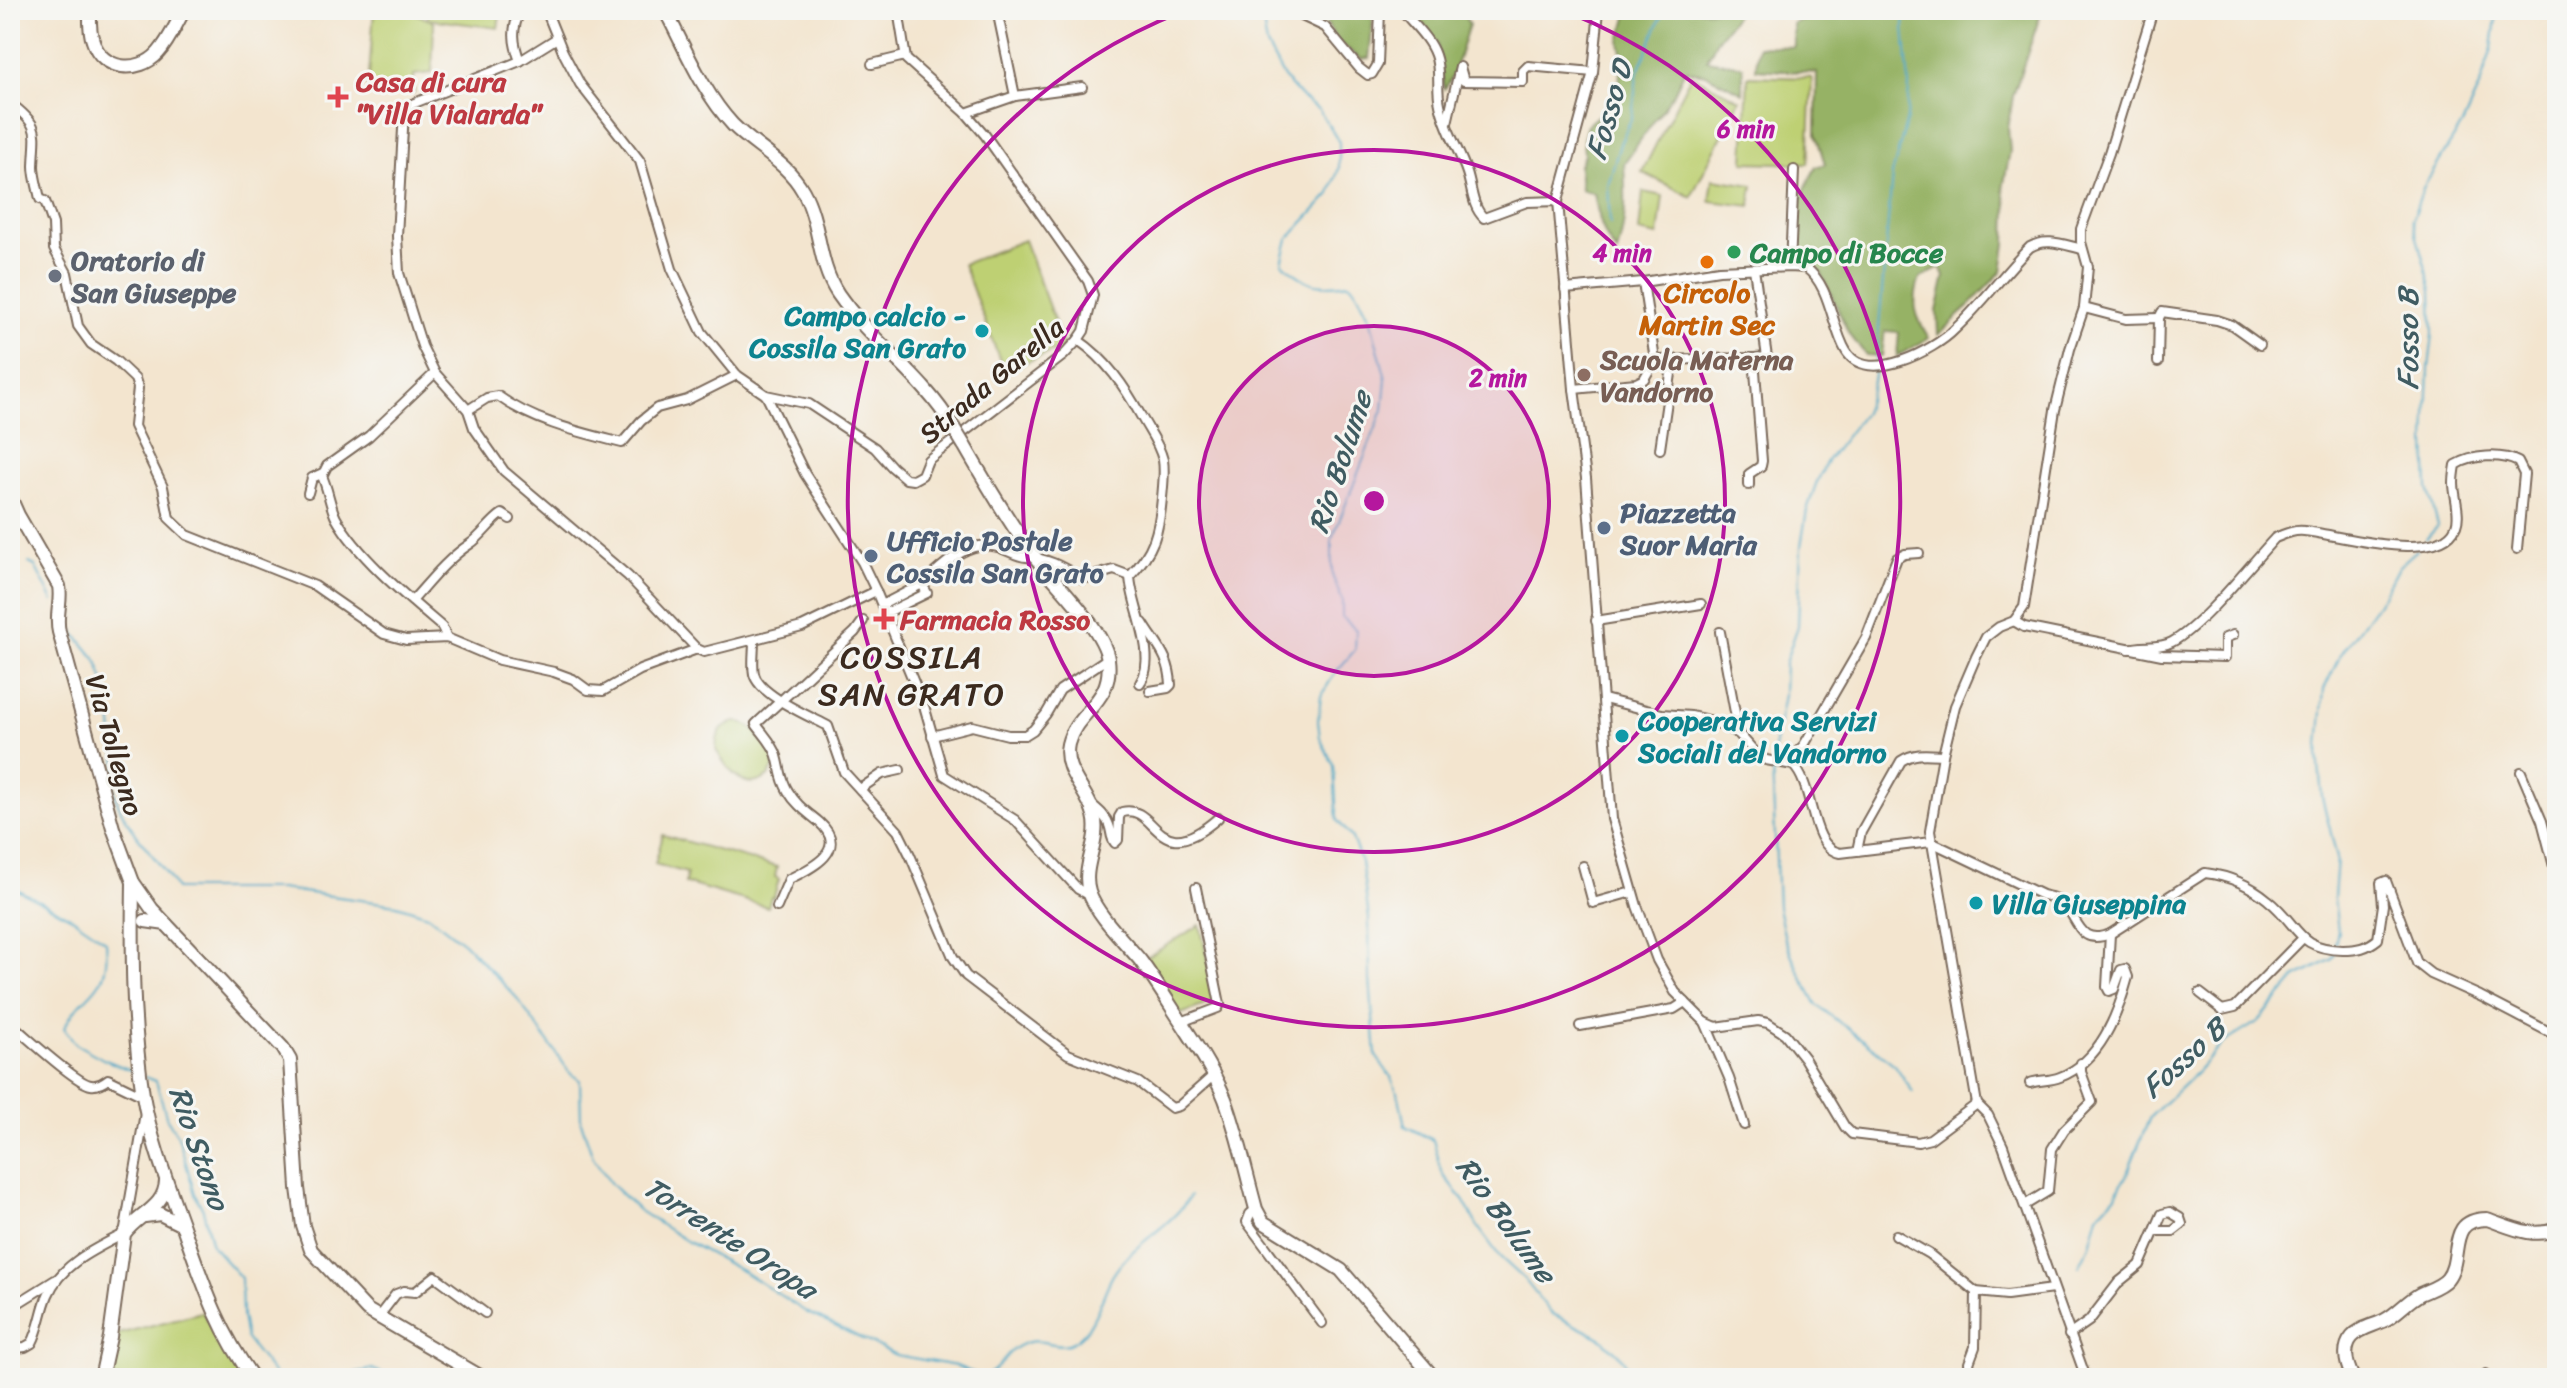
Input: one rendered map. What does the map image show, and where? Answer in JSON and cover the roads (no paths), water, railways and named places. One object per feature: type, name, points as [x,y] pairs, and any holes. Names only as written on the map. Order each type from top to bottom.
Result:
[{"type":"street","points":[[90,10],[91,32],[96,48],[111,63],[126,67],[141,65],[158,53],[184,10]]},
{"type":"street","points":[[520,61],[514,29],[521,10]]},
{"type":"street","points":[[546,10],[580,84],[640,161],[678,284],[702,332],[737,375],[766,395],[805,474],[847,537],[876,591],[925,709],[944,775],[1015,820],[1078,889],[1090,895],[1142,963],[1214,1075],[1225,1101],[1256,1209],[1263,1222],[1341,1270],[1434,1378]]},
{"type":"street","points":[[665,10],[710,94],[733,125],[778,160],[803,191],[813,216],[824,266],[836,291],[858,320],[940,405],[1005,514],[1034,556],[1100,637],[1108,658],[1104,693],[1069,739],[1067,751],[1069,769],[1091,804],[1096,820],[1087,870],[1090,895]]},
{"type":"street","points":[[872,64],[905,56],[898,10]]},
{"type":"street","points":[[997,10],[1015,96]]},
{"type":"street","points":[[1289,10],[1325,27],[1368,75],[1378,64],[1380,10]]},
{"type":"street","points":[[1313,10],[1315,21]]},
{"type":"street","points":[[1402,10],[1435,54],[1438,100],[1445,127],[1467,171],[1477,212],[1484,218],[1527,202],[1558,201]]},
{"type":"street","points":[[1599,10],[1593,72],[1558,201],[1574,389],[1586,478],[1610,807],[1632,892],[1657,960],[1675,992],[1705,1022],[1729,1078],[1744,1125]]},
{"type":"street","points":[[2086,1378],[1993,1122],[1977,1104],[1930,831],[1955,706],[1986,637],[2014,621],[2024,607],[2055,410],[2084,308],[2088,267],[2082,249],[2081,229],[2109,153],[2153,10]]},
{"type":"street","points":[[557,38],[520,61],[412,104],[404,111],[397,236],[399,273],[422,346],[435,373],[468,410],[480,437],[504,471],[628,576],[697,649],[704,652],[802,627],[876,591]]},
{"type":"street","name":"Strada Garella","points":[[766,395],[809,404],[875,448],[906,479],[913,480],[922,475],[928,460],[1064,355],[1084,331],[1093,295],[1088,281],[1007,164],[966,113],[911,65],[905,56]]},
{"type":"street","points":[[1445,127],[1460,67],[1464,81],[1523,82],[1523,71],[1528,66],[1593,72]]},
{"type":"street","points":[[966,113],[1015,96],[1082,87]]},
{"type":"street","points":[[10,103],[29,119],[35,131],[34,173],[40,199],[45,201],[51,213],[54,249],[67,273],[78,326],[91,344],[135,379],[138,388],[134,426],[163,487],[169,518],[187,535],[315,586],[384,634],[406,640],[447,638],[499,660],[573,679],[588,690],[603,691],[640,670],[697,649]]},
{"type":"street","points":[[1790,267],[1794,170]]},
{"type":"street","points":[[1565,289],[1643,282],[1719,270],[1806,268],[1819,282],[1847,353],[1868,365],[1882,367],[1909,358],[1953,332],[2030,247],[2048,241],[2082,249]]},
{"type":"street","points":[[1655,360],[1767,357],[1754,269]]},
{"type":"street","points":[[1574,389],[1636,383],[1644,379],[1655,360],[1643,282]]},
{"type":"street","points":[[2084,308],[2126,319],[2159,318]]},
{"type":"street","points":[[2158,362],[2159,318],[2162,312],[2232,325],[2260,345]]},
{"type":"street","points":[[1078,340],[1092,349],[1131,396],[1158,444],[1164,463],[1160,528],[1151,550],[1130,576]]},
{"type":"street","points":[[1749,485],[1749,474],[1761,466],[1762,461],[1754,358]]},
{"type":"street","points":[[1660,449],[1673,360]]},
{"type":"street","points":[[435,373],[369,436],[327,466],[322,476],[331,496],[335,517],[341,525],[365,556],[442,627],[447,638]]},
{"type":"street","points":[[468,410],[487,398],[498,396],[532,417],[622,443],[657,408],[687,400],[737,375]]},
{"type":"street","points":[[2129,649],[2174,641],[2202,617],[2275,538],[2288,532],[2302,531],[2384,546],[2430,545],[2448,538],[2458,524],[2454,481],[2456,465],[2467,458],[2510,458],[2518,462],[2524,474],[2517,549]]},
{"type":"street","points":[[308,493],[312,478],[323,473]]},
{"type":"street","name":"Via Tollegno","points":[[10,497],[59,586],[61,597],[56,619],[113,828],[133,882]]},
{"type":"street","points":[[412,601],[441,568],[495,518],[502,514],[510,519]]},
{"type":"street","points":[[884,609],[927,593],[922,584],[954,557],[975,546],[997,547],[1025,557],[1034,556],[1083,579],[1114,570],[1130,576]]},
{"type":"street","points":[[1783,763],[1804,745],[1866,638],[1897,558],[1919,553]]},
{"type":"street","points":[[1130,576],[1146,646],[1145,676],[1140,683]]},
{"type":"street","points":[[1596,621],[1701,604]]},
{"type":"street","points":[[1137,611],[1165,653],[1171,679],[1168,688],[1150,691]]},
{"type":"street","points":[[777,907],[789,879],[817,866],[827,855],[829,835],[821,824],[802,810],[788,790],[778,768],[777,756],[756,724],[863,621]]},
{"type":"street","points":[[2014,621],[2024,627],[2162,655],[2225,657],[2225,638],[2233,635]]},
{"type":"street","points":[[1720,632],[1739,734]]},
{"type":"street","points":[[754,641],[754,673],[758,682],[781,701],[828,726],[844,772],[898,831],[953,957],[966,976],[1068,1054],[1138,1082],[1172,1108],[1179,1106],[1214,1075]]},
{"type":"street","points":[[932,736],[972,726],[1008,735],[1025,735],[1046,714],[1060,690],[1108,658]]},
{"type":"street","points":[[1604,699],[1662,714],[1703,717],[1739,734],[1766,760],[1798,770],[1821,838],[1827,847],[1840,853],[1931,842],[2042,895],[2057,898],[2077,927],[2090,937],[2100,938],[2110,934],[2205,873],[2240,881],[2269,900],[2307,943],[2324,949],[2358,950],[2378,939],[2383,905],[2381,883],[2386,881],[2417,963],[2431,974],[2557,1036]]},
{"type":"street","points":[[1857,851],[1861,832],[1901,761],[1918,754],[1943,755]]},
{"type":"street","points":[[860,789],[882,774],[900,770]]},
{"type":"street","points":[[2521,772],[2542,821],[2557,878]]},
{"type":"street","points":[[1091,804],[1106,818],[1111,839],[1115,843],[1122,812],[1129,811],[1142,817],[1157,833],[1179,839],[1202,833],[1218,818]]},
{"type":"street","points":[[1583,866],[1593,903],[1632,892]]},
{"type":"street","points":[[133,882],[152,909],[283,1048],[290,1060],[298,1188],[307,1241],[320,1261],[357,1301],[483,1378]]},
{"type":"street","points":[[133,882],[139,921]]},
{"type":"street","points":[[1181,1022],[1218,1008],[1220,1004],[1196,888]]},
{"type":"street","points":[[152,909],[140,913],[133,936],[132,1005],[142,1084],[166,1177],[212,1308],[232,1349],[253,1378]]},
{"type":"street","points":[[139,921],[166,924]]},
{"type":"street","points":[[2030,1083],[2063,1076],[2081,1063],[2097,1047],[2114,1021],[2128,977],[2125,969],[2121,970],[2114,989],[2109,991],[2110,934]]},
{"type":"street","points":[[2200,993],[2222,1010],[2235,1007],[2303,938]]},
{"type":"street","points":[[1580,1026],[1674,1009],[1685,1002]]},
{"type":"street","points":[[1705,1022],[1725,1027],[1758,1021],[1768,1023],[1785,1034],[1804,1058],[1852,1134],[1918,1142],[1930,1139],[1977,1104]]},
{"type":"street","points":[[10,1023],[65,1070],[84,1082],[92,1085],[108,1079],[142,1084]]},
{"type":"street","points":[[2025,1205],[2048,1191],[2055,1142],[2092,1102],[2081,1072],[2081,1063]]},
{"type":"street","points":[[101,1378],[110,1337],[142,1084]]},
{"type":"street","points":[[158,1209],[166,1177]]},
{"type":"street","points":[[10,1349],[32,1343],[48,1294],[63,1271],[89,1252],[124,1234],[142,1217],[175,1204]]},
{"type":"street","points":[[158,1209],[182,1225]]},
{"type":"street","points":[[1256,1209],[1247,1222],[1322,1323]]},
{"type":"street","points":[[2353,1378],[2346,1359],[2353,1336],[2386,1320],[2416,1296],[2444,1282],[2451,1272],[2458,1238],[2467,1225],[2487,1219],[2528,1233],[2557,1229]]},
{"type":"street","points":[[2069,1335],[2089,1321],[2119,1282],[2140,1265],[2156,1231]]},
{"type":"street","points":[[1896,1235],[1929,1254],[1976,1292],[2007,1295],[2053,1289]]},
{"type":"street","points":[[379,1316],[396,1294],[415,1292],[435,1276],[485,1313]]},
{"type":"street","points":[[10,1308],[56,1280]]},
{"type":"street","points":[[1972,1378],[1969,1363],[1975,1347],[1976,1292]]},
{"type":"waterway","name":"Rio Bolume","points":[[1261,10],[1267,46],[1284,78],[1302,98],[1319,110],[1339,142],[1339,168],[1330,194],[1288,239],[1282,263],[1312,283],[1349,283],[1356,290],[1370,318],[1386,379],[1383,410],[1332,539],[1332,575],[1342,600],[1342,617],[1356,630],[1355,650],[1335,673],[1321,696],[1318,721],[1320,738],[1334,766],[1337,820],[1352,838],[1361,862],[1369,918],[1376,1056],[1391,1077],[1405,1126],[1433,1140],[1443,1175],[1462,1198],[1500,1257],[1524,1279],[1551,1313],[1602,1339],[1623,1359],[1634,1378]]},
{"type":"waterway","name":"Fosso D","points":[[1610,224],[1608,185],[1632,117],[1637,75],[1664,10]]},
{"type":"waterway","points":[[1876,362],[1892,174],[1907,119],[1909,85],[1905,10]]},
{"type":"waterway","name":"Fosso B","points":[[2426,539],[2438,526],[2428,488],[2426,442],[2433,334],[2432,290],[2412,220],[2423,188],[2463,123],[2480,85],[2492,48],[2497,10]]},
{"type":"waterway","points":[[1772,760],[1784,695],[1785,663],[1798,626],[1801,546],[1807,510],[1827,461],[1864,413],[1875,368]]},
{"type":"waterway","name":"Fosso B","points":[[2335,944],[2338,931],[2334,898],[2337,858],[2322,797],[2318,756],[2324,689],[2341,654],[2383,596],[2398,567],[2417,550]]},
{"type":"waterway","name":"Torrente Oropa","points":[[29,563],[35,566],[53,601]]},
{"type":"waterway","name":"Torrente Oropa","points":[[64,620],[97,661],[108,692],[117,766],[114,782],[116,799],[133,830],[176,889],[280,889],[397,905],[428,915],[464,943],[516,997],[571,1074],[580,1080],[581,1122],[593,1157],[611,1184],[638,1210],[806,1312],[896,1355],[956,1366],[986,1378]]},
{"type":"waterway","points":[[1772,766],[1778,907],[1785,939],[1797,968],[1817,1005],[1895,1065],[1913,1092]]},
{"type":"waterway","name":"Rio Stono","points":[[10,886],[74,919],[106,941],[106,959],[100,982],[64,1028],[76,1044],[135,1072]]},
{"type":"waterway","name":"Fosso B","points":[[2079,1266],[2090,1245],[2098,1215],[2116,1195],[2150,1117],[2222,1044],[2259,1021],[2297,977],[2331,960],[2335,953]]},
{"type":"waterway","name":"Rio Stono","points":[[145,1077],[156,1081],[167,1119],[178,1136],[212,1246],[241,1278],[246,1339],[277,1378]]},
{"type":"waterway","points":[[987,1375],[1021,1345],[1034,1341],[1066,1345],[1079,1338],[1092,1322],[1121,1264],[1173,1217],[1190,1196]]},
{"type":"waterway","name":"Rio Stono","points":[[341,1378],[372,1369],[393,1378]]},
{"type":"place","name":"Casa di cura \"Villa Vialarda\"","points":[[338,97]]},
{"type":"place","name":"Campo di Bocce","points":[[1734,252]]},
{"type":"place","name":"Circolo Martin Sec","points":[[1707,262]]},
{"type":"place","name":"Oratorio di San Giuseppe","points":[[55,276]]},
{"type":"place","name":"Campo calcio - Cossila San Grato","points":[[982,331]]},
{"type":"place","name":"Scuola Materna Vandorno","points":[[1584,375]]},
{"type":"place","name":"Piazzetta Suor Maria","points":[[1604,528]]},
{"type":"place","name":"Ufficio Postale Cossila San Grato","points":[[871,556]]},
{"type":"place","name":"Farmacia Rosso","points":[[884,619]]},
{"type":"place","name":"Cooperativa Servizi Sociali del Vandorno","points":[[1622,736]]},
{"type":"place","name":"Villa Giuseppina","points":[[1976,903]]},
{"type":"district","name":"COSSILA SAN GRATO","points":[[912,676]]}]
